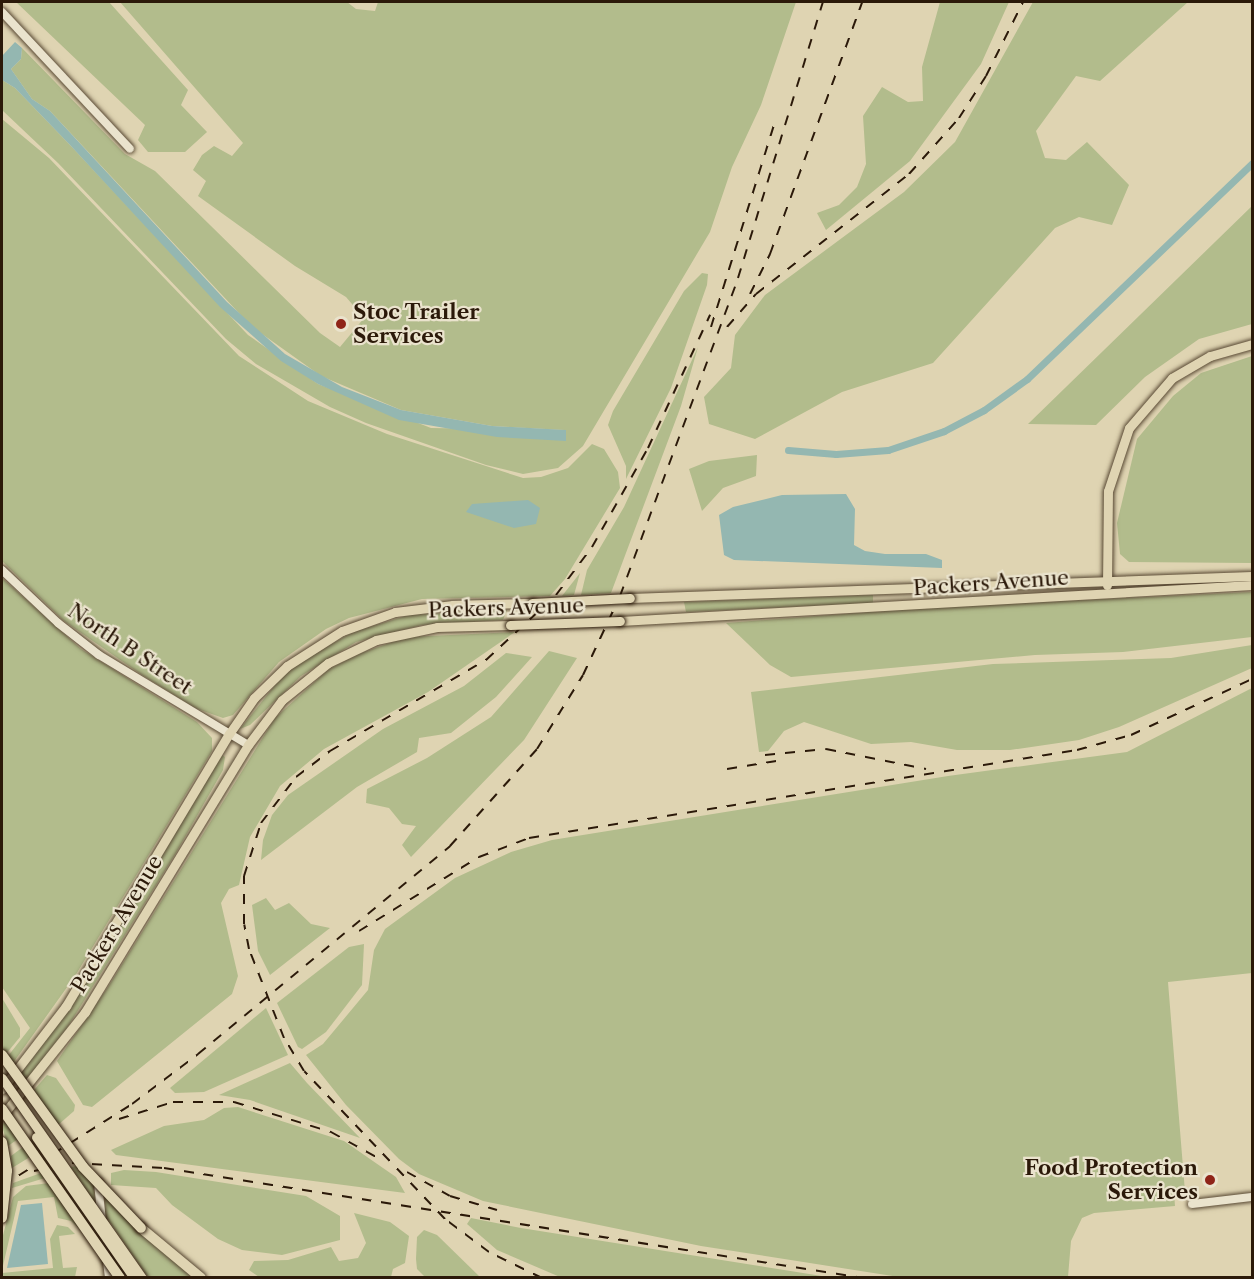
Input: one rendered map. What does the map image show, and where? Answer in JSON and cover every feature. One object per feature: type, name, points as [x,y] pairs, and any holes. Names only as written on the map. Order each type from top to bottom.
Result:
[{"type":"highway","points":[[2,1055],[83,1167],[141,1228],[201,1278]]},
{"type":"highway","points":[[2,1109],[120,1278]]},
{"type":"highway","points":[[2,1142],[7,1171],[2,1218]]},
{"type":"main road","points":[[1107,593],[1107,491],[1129,428],[1172,378],[1210,356],[1252,344]]},
{"type":"main road","name":"Packers Avenue","points":[[2,1088],[66,1006],[229,734],[254,698],[287,666],[342,631],[371,619],[419,608],[630,598],[1252,576]]},
{"type":"main road","name":"Packers Avenue","points":[[2,1116],[85,1012],[248,745],[270,713],[299,684],[354,649],[406,631],[748,616],[1252,585]]},
{"type":"main road","points":[[2,1078],[142,1278]]},
{"type":"main road","points":[[2,1088],[134,1278]]},
{"type":"street","points":[[2,12],[130,149]]},
{"type":"street","name":"North B Street","points":[[2,570],[58,623],[99,655],[248,745]]},
{"type":"street","points":[[98,1181],[109,1278]]},
{"type":"street","points":[[1192,1204],[1252,1197]]},
{"type":"green space","points":[[16,2],[109,2],[188,90],[181,105],[207,132],[185,152],[148,152],[138,140],[145,125]]},
{"type":"green space","points":[[120,2],[347,2],[356,9],[375,11],[378,2],[796,2],[761,105],[732,167],[710,232],[583,446],[558,468],[523,474],[486,465],[366,423],[330,407],[256,364],[226,339],[58,163],[2,110],[2,80],[15,88],[70,145],[248,335],[318,384],[431,428],[565,430],[492,426],[401,410],[321,376],[251,326],[50,111],[32,99],[11,69],[21,59],[22,48],[125,154],[155,171],[320,333],[340,347],[364,318],[346,297],[295,266],[198,196],[206,181],[193,170],[202,155],[214,146],[232,156],[243,143]]},
{"type":"green space","points":[[940,2],[1009,2],[981,64],[910,161],[826,230],[817,213],[839,205],[857,187],[866,164],[863,116],[882,87],[908,102],[923,101],[922,67]]},
{"type":"green space","points":[[1033,2],[1188,2],[1100,81],[1076,76],[1036,131],[1045,158],[1066,160],[1087,142],[1129,185],[1112,225],[1079,217],[1055,228],[933,363],[842,392],[755,439],[709,424],[704,397],[731,368],[735,335],[765,295],[904,192],[955,142]]},
{"type":"green space","points":[[2,119],[49,158],[239,356],[308,401],[387,434],[523,478],[541,477],[568,468],[592,444],[604,449],[618,472],[620,488],[565,579],[550,596],[422,599],[349,618],[326,629],[279,662],[233,715],[223,718],[195,708],[142,675],[64,621],[2,561]]},
{"type":"green space","points":[[1252,206],[1252,324],[1199,339],[1145,377],[1096,425],[1028,424]]},
{"type":"green space","points":[[702,273],[708,274],[707,285],[671,388],[626,479],[626,466],[608,425],[613,411],[684,291]]},
{"type":"green space","points":[[698,347],[681,406],[611,593],[581,595],[587,570],[624,507]]},
{"type":"green space","points":[[1252,356],[1252,563],[1129,562],[1120,554],[1117,523],[1137,439],[1173,396],[1201,373]]},
{"type":"green space","points":[[757,455],[756,476],[723,488],[702,511],[689,469],[709,461]]},
{"type":"green space","points":[[580,573],[574,595],[562,596]]},
{"type":"green space","points":[[2,578],[81,649],[197,722],[212,738],[212,751],[75,976],[13,1063],[8,1056],[30,1028],[2,987]]},
{"type":"green space","points":[[1252,592],[1252,637],[1123,652],[1035,655],[791,677],[770,665],[726,623],[934,607]]},
{"type":"green space","points":[[873,595],[873,603],[686,612],[684,602]]},
{"type":"green space","points":[[507,610],[503,620],[422,625],[356,642],[301,676],[250,725],[240,729],[280,679],[305,659],[353,632],[409,615]]},
{"type":"green space","points":[[515,632],[428,692],[324,749],[280,786],[250,837],[239,885],[229,889],[221,903],[238,976],[232,994],[92,1107],[83,1105],[57,1061],[108,987],[275,718],[329,669],[361,653],[407,637]]},
{"type":"green space","points":[[1252,645],[1252,668],[1119,727],[1079,740],[1010,750],[957,750],[911,742],[871,744],[804,722],[784,731],[768,751],[759,752],[751,692],[993,664],[1171,658]]},
{"type":"green space","points":[[549,651],[577,658],[524,740],[411,857],[402,845],[416,826],[402,824],[389,808],[366,803],[367,789],[427,758],[491,717]]},
{"type":"green space","points":[[506,653],[532,657],[496,697],[451,733],[419,738],[417,752],[357,787],[261,860],[263,840],[272,815],[288,795],[383,729],[464,686]]},
{"type":"green space","points":[[1252,688],[1252,973],[1168,982],[1185,1192],[1174,1193],[1175,1206],[1094,1213],[1082,1218],[1071,1241],[1068,1277],[899,1277],[701,1246],[483,1201],[419,1174],[399,1159],[346,1105],[306,1055],[323,1044],[368,990],[374,950],[385,929],[455,878],[511,852],[552,840],[948,776],[1127,752]]},
{"type":"green space","points":[[222,755],[225,757],[223,770],[176,853],[67,1028],[26,1080],[21,1073],[65,1014]]},
{"type":"green space","points":[[266,898],[275,910],[289,903],[311,924],[330,928],[270,975],[258,951],[252,905]]},
{"type":"green space","points":[[364,944],[362,985],[326,1032],[302,1049],[298,1047],[277,1003],[349,947]]},
{"type":"green space","points":[[2,998],[20,1028],[20,1037],[6,1054],[2,1048]]},
{"type":"green space","points":[[266,1008],[288,1055],[204,1092],[175,1093],[170,1088]]},
{"type":"green space","points":[[290,1063],[360,1138],[250,1100],[219,1095]]},
{"type":"green space","points":[[47,1075],[56,1078],[75,1105],[74,1111],[58,1125],[34,1090]]},
{"type":"green space","points":[[238,1107],[344,1141],[396,1177],[405,1193],[116,1155],[111,1150],[164,1126],[204,1120],[224,1108]]},
{"type":"green space","points":[[5,1121],[18,1139],[8,1146],[2,1126]]},
{"type":"green space","points":[[23,1147],[30,1157],[12,1168],[11,1156]]},
{"type":"green space","points":[[77,1166],[94,1185],[95,1202],[71,1167]]},
{"type":"green space","points":[[124,1170],[156,1172],[306,1196],[340,1216],[340,1240],[282,1255],[242,1250],[218,1239],[172,1205],[156,1188],[111,1185],[111,1173]]},
{"type":"green space","points":[[41,1173],[45,1178],[12,1188],[13,1183]]},
{"type":"green space","points":[[49,1183],[84,1233],[71,1221],[58,1218],[54,1197],[18,1201],[2,1270],[2,1239],[13,1197],[26,1186]]},
{"type":"green space","points":[[105,1198],[138,1231],[193,1277],[148,1277],[105,1215]]},
{"type":"green space","points":[[354,1213],[390,1222],[409,1236],[405,1263],[393,1269],[391,1277],[259,1277],[249,1270],[254,1261],[288,1260],[331,1247],[339,1261],[358,1258],[366,1243]]},
{"type":"green space","points":[[471,1218],[828,1277],[560,1277],[497,1250],[467,1224]]},
{"type":"green space","points":[[57,1225],[68,1227],[75,1234],[59,1236],[63,1268],[77,1267],[75,1277],[2,1277],[2,1273],[53,1268],[50,1239]]},
{"type":"green space","points":[[424,1230],[437,1235],[480,1277],[425,1277],[417,1269],[416,1259],[417,1237]]},
{"type":"water","points":[[15,42],[22,48],[21,59],[11,69],[32,99],[50,111],[227,302],[285,354],[342,387],[401,410],[492,426],[566,430],[566,441],[497,437],[399,420],[318,384],[281,361],[220,307],[70,145],[15,88],[2,80],[2,56]]},
{"type":"water","points":[[846,494],[855,509],[854,545],[865,551],[885,554],[926,554],[942,560],[942,568],[734,560],[724,555],[719,515],[733,507],[782,495]]},
{"type":"water","points":[[528,500],[540,508],[536,524],[514,528],[466,512],[472,504]]},
{"type":"water","points":[[42,1203],[48,1264],[7,1268],[21,1205]]},
{"type":"waterway","points":[[788,450],[836,454],[888,450],[944,431],[984,410],[1027,379],[1252,163]]},
{"type":"railway","points":[[2,1186],[132,1104],[198,1054],[450,846],[537,749],[583,675],[620,596],[738,278],[823,2]]},
{"type":"railway","points":[[750,294],[770,254],[862,2]]},
{"type":"railway","points":[[727,327],[756,294],[909,174],[959,118],[986,76],[1023,2]]},
{"type":"railway","points":[[711,327],[776,118]]},
{"type":"railway","points":[[542,1278],[489,1252],[445,1219],[304,1071],[284,1038],[249,949],[244,924],[244,876],[261,823],[296,777],[330,751],[486,660],[556,595],[592,547],[648,448],[710,315]]},
{"type":"railway","points":[[359,931],[479,857],[529,838],[1077,750],[1131,735],[1252,679]]},
{"type":"railway","points":[[765,755],[826,749],[926,769]]},
{"type":"railway","points":[[727,769],[776,761]]},
{"type":"railway","points":[[119,1119],[173,1102],[234,1102],[331,1132],[378,1158]]},
{"type":"railway","points":[[34,1171],[72,1163],[164,1168],[863,1278]]},
{"type":"railway","points":[[407,1172],[450,1196],[497,1210]]},
{"type":"place","name":"Stoc Trailer Services","points":[[341,324]]},
{"type":"place","name":"Food Protection Services","points":[[1210,1180]]}]
